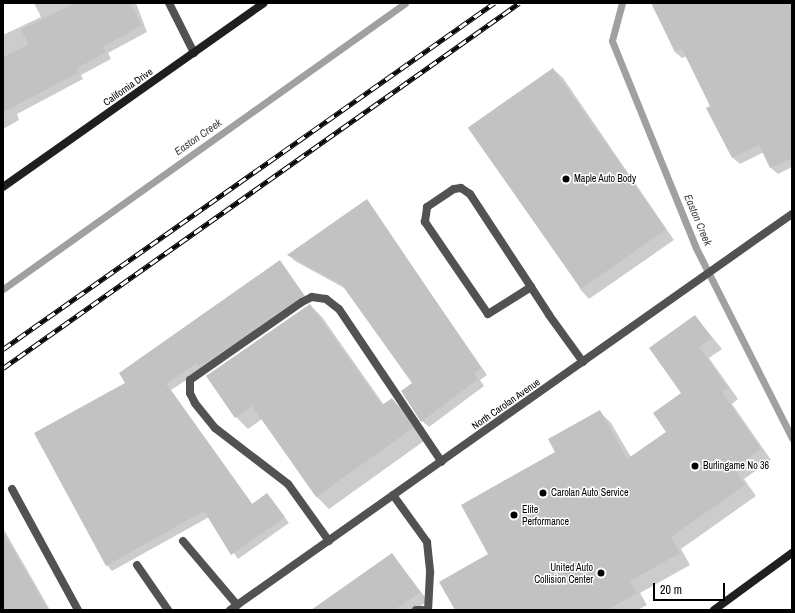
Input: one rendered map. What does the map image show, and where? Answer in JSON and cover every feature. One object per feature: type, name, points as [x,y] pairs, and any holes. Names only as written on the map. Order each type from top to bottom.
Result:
[{"type":"street","points":[[169,3],[194,53]]},
{"type":"street","name":"California Drive","points":[[3,187],[264,3]]},
{"type":"street","points":[[531,287],[488,314],[425,222],[427,207],[454,189],[462,188],[470,194],[531,287],[583,362]]},
{"type":"street","name":"North Carolan Avenue","points":[[233,608],[692,286],[792,214]]},
{"type":"street","points":[[329,540],[288,484],[215,428],[195,403],[190,393],[190,380],[302,302],[312,298],[326,299],[339,309],[442,462]]},
{"type":"street","points":[[12,489],[78,610]]},
{"type":"street","points":[[394,495],[427,542],[430,573],[428,610],[416,610]]},
{"type":"street","points":[[183,541],[233,608]]},
{"type":"street","points":[[714,610],[792,554]]},
{"type":"street","points":[[137,565],[168,610]]},
{"type":"building","points":[[75,3],[130,3],[142,25],[103,47],[106,52],[76,69],[78,73],[3,112],[3,57],[29,45],[21,30]]},
{"type":"building","points":[[651,3],[792,3],[792,158],[770,168],[759,145],[732,158],[706,108],[710,106],[682,49],[675,52]]},
{"type":"building","name":"Maple Auto Body","points":[[553,68],[666,229],[581,289],[468,128]]},
{"type":"building","points":[[367,199],[481,368],[474,373],[478,379],[421,422],[401,391],[412,383],[342,285],[287,255]]},
{"type":"building","points":[[280,260],[304,295],[199,367],[197,363],[166,384],[252,504],[267,493],[285,517],[231,555],[204,511],[106,566],[34,433],[125,383],[119,373]]},
{"type":"building","points":[[310,304],[382,405],[392,398],[413,428],[316,497],[252,406],[235,418],[206,376]]},
{"type":"building","points":[[695,315],[712,338],[699,347],[728,388],[722,392],[761,449],[734,468],[745,485],[671,537],[680,553],[630,581],[637,593],[607,610],[455,610],[439,582],[488,554],[461,505],[555,452],[548,439],[600,410],[627,459],[666,432],[653,413],[681,393],[649,348]]},
{"type":"building","points":[[3,532],[48,610],[3,610]]},
{"type":"building","points":[[392,553],[420,592],[394,610],[311,610]]},
{"type":"waterway","name":"Easton Creek","points":[[3,289],[405,3]]},
{"type":"waterway","name":"Easton Creek","points":[[622,3],[612,41],[696,248],[792,438]]},
{"type":"railway","points":[[3,349],[494,3]]},
{"type":"railway","points":[[3,368],[519,3]]},
{"type":"place","name":"Maple Auto Body","points":[[566,179]]},
{"type":"place","name":"Burlingame No 36","points":[[695,466]]},
{"type":"place","name":"Carolan Auto Service","points":[[543,493]]},
{"type":"place","name":"Elite Performance","points":[[514,515]]},
{"type":"place","name":"United Auto Collision Center","points":[[601,573]]}]
